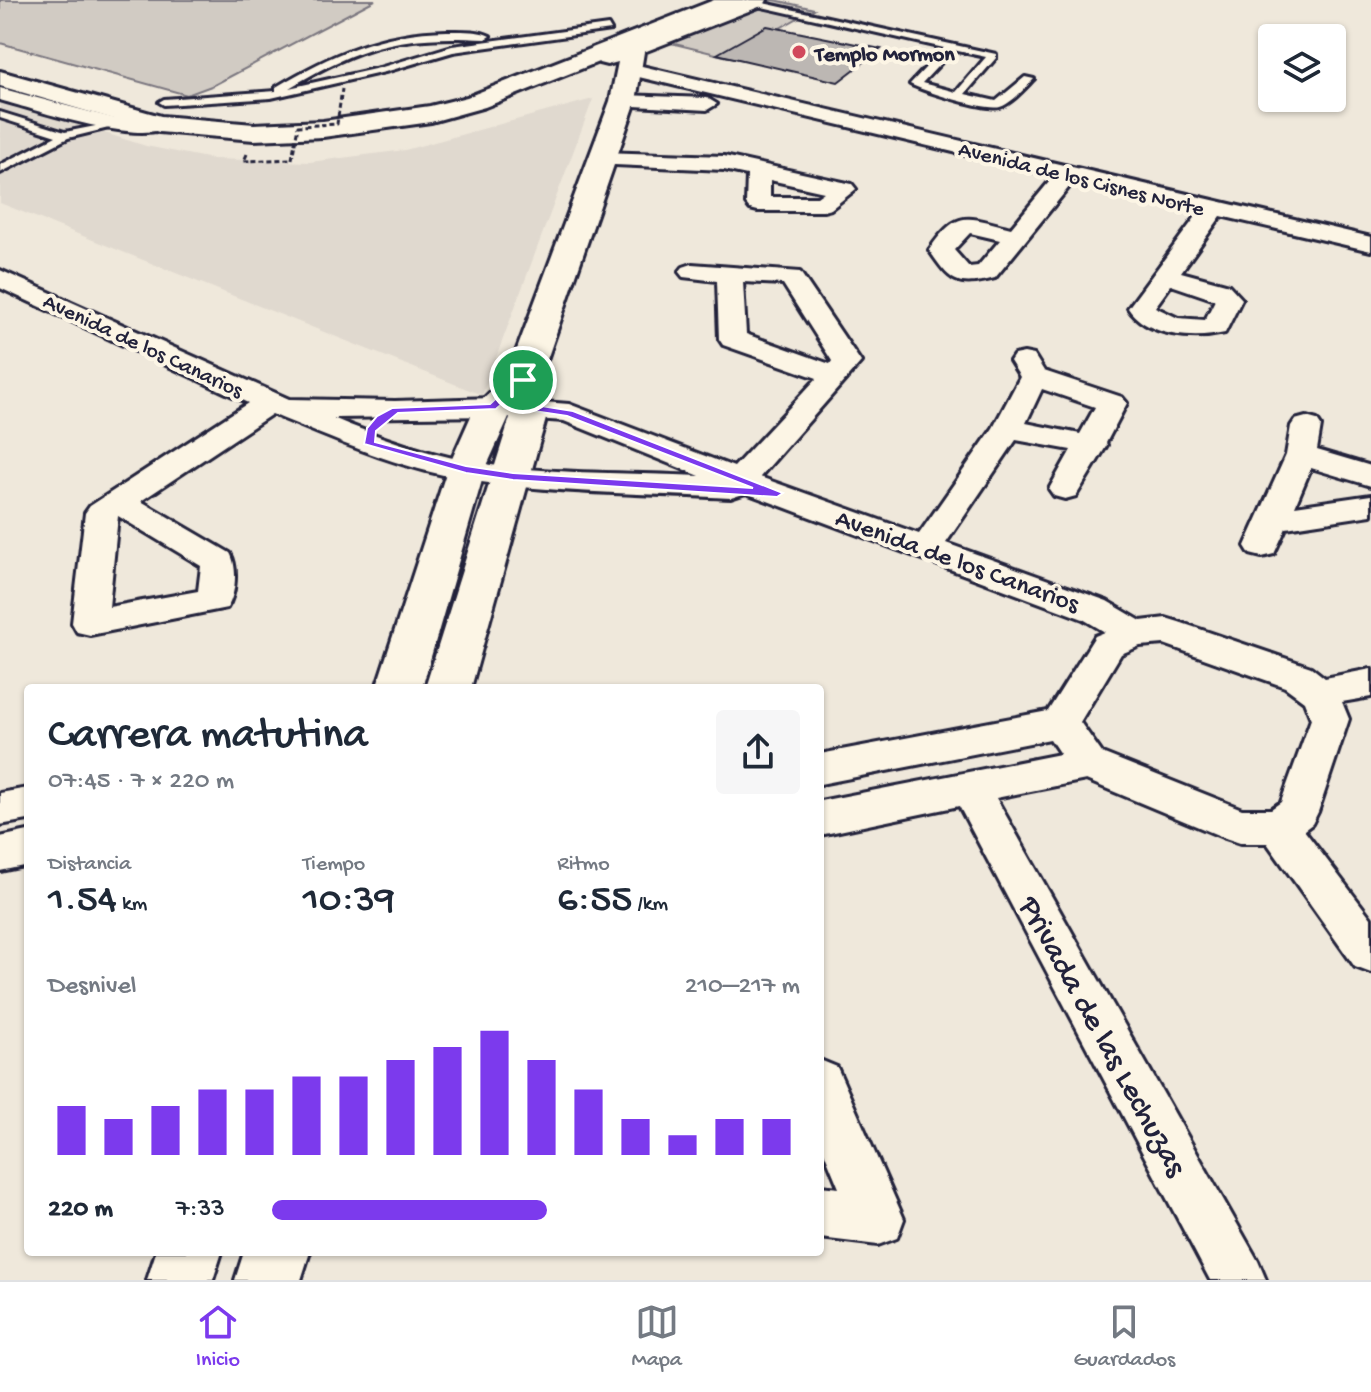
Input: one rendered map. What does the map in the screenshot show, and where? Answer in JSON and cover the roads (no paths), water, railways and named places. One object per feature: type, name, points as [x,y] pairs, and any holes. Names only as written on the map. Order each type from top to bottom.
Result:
[{"type":"main road","points":[[0,56],[161,113],[266,115],[329,112],[377,106],[460,87],[684,0]]},
{"type":"main road","points":[[400,684],[466,470],[516,398],[623,101],[632,53],[660,16],[698,0]]},
{"type":"main road","points":[[0,78],[254,132],[337,128],[431,114],[476,102],[525,83],[632,53],[747,1]]},
{"type":"main road","points":[[525,83],[558,77],[596,62],[632,53],[747,1]]},
{"type":"main road","points":[[449,684],[513,476],[516,398]]},
{"type":"main road","points":[[180,1280],[188,1256]]},
{"type":"main road","points":[[268,1280],[276,1256]]},
{"type":"street","name":"Avenida de los Cisnes Norte","points":[[632,53],[719,97]]},
{"type":"street","points":[[0,94],[116,125],[161,113]]},
{"type":"street","name":"Avenida de los Cisnes Norte","points":[[623,101],[719,97],[793,107],[1371,244]]},
{"type":"street","points":[[601,159],[724,163],[759,170]]},
{"type":"street","points":[[1014,236],[1068,174]]},
{"type":"street","points":[[1167,276],[1214,209]]},
{"type":"street","points":[[692,272],[791,277],[847,362],[737,484]]},
{"type":"street","points":[[730,274],[733,339],[835,375]]},
{"type":"street","name":"Avenida de los Canarios","points":[[0,278],[370,444],[466,470],[513,476],[680,472],[777,493],[1095,610],[1135,634]]},
{"type":"street","points":[[926,548],[1008,429],[1029,369],[1112,403],[1092,445],[1065,489]]},
{"type":"street","name":"Avenida de los Canarios","points":[[280,405],[395,410],[516,398],[569,413],[680,472]]},
{"type":"street","points":[[118,502],[280,405]]},
{"type":"street","points":[[370,444],[371,431],[381,419],[395,410]]},
{"type":"street","points":[[1008,429],[1092,445]]},
{"type":"street","points":[[1371,476],[1304,441],[1268,533],[1371,505]]},
{"type":"street","points":[[824,768],[1060,723],[1108,645],[1135,634],[1166,631],[1298,677],[1319,693],[1330,719],[1298,812],[1278,826],[1240,826],[1088,764],[1060,723]]},
{"type":"street","points":[[1319,693],[1371,683]]},
{"type":"street","points":[[824,817],[1088,764]]},
{"type":"street","name":"Privada de las Lechuzas","points":[[971,790],[1239,1280]]},
{"type":"street","points":[[0,809],[24,805]]},
{"type":"street","points":[[1278,826],[1371,953]]},
{"type":"street","points":[[824,1092],[878,1219],[824,1212]]},
{"type":"lane","points":[[747,1],[989,54],[993,59],[957,97]]},
{"type":"lane","points":[[161,113],[271,95],[381,70],[452,49],[608,28]]},
{"type":"lane","points":[[271,95],[324,61],[382,38],[440,32],[520,39]]},
{"type":"lane","points":[[951,46],[914,82],[957,97],[999,104],[1029,79]]},
{"type":"lane","points":[[0,115],[65,135]]},
{"type":"lane","points":[[0,170],[65,135],[116,125]]},
{"type":"place","name":"Templo Mormon","points":[[799,52]]}]
